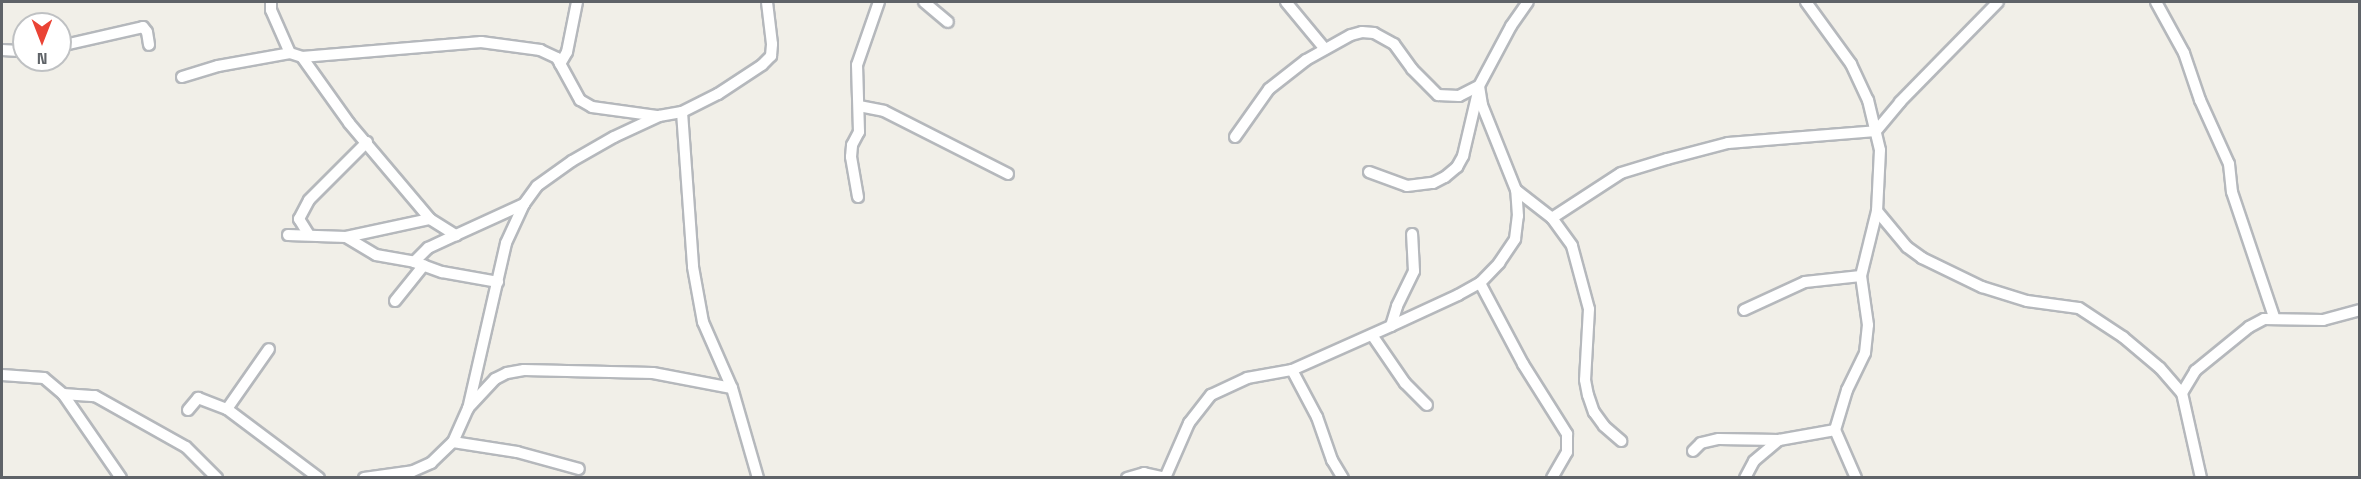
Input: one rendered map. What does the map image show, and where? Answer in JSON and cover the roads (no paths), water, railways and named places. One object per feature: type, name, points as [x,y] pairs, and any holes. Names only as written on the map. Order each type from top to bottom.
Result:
[{"type":"street","points":[[271,2],[271,10],[290,53]]},
{"type":"street","points":[[560,64],[567,52],[577,2]]},
{"type":"street","points":[[364,477],[391,476],[413,471],[431,463],[453,442],[468,409],[506,243],[524,204],[537,186],[572,161],[659,116],[682,112],[718,94],[771,56],[772,44],[767,2]]},
{"type":"street","points":[[858,197],[851,157],[852,145],[859,132],[857,65],[879,2]]},
{"type":"street","points":[[924,2],[948,22]]},
{"type":"street","points":[[1287,2],[1324,50]]},
{"type":"street","points":[[1369,172],[1407,186],[1433,183],[1457,167],[1463,156],[1479,86],[1511,26],[1528,2]]},
{"type":"street","points":[[1806,2],[1851,64],[1868,100],[1880,150],[1877,211],[1860,276],[1868,325],[1865,353],[1848,390],[1835,430],[1856,477]]},
{"type":"street","points":[[1552,218],[1621,173],[1667,159],[1728,143],[1876,131],[1900,102],[1998,2]]},
{"type":"street","points":[[2156,2],[2184,53],[2200,100],[2229,164],[2232,192],[2274,317]]},
{"type":"street","points":[[72,43],[143,27],[147,32],[149,45]]},
{"type":"street","points":[[1235,137],[1269,89],[1306,60],[1351,35],[1374,33],[1394,44],[1412,69],[1438,95],[1459,96],[1479,86]]},
{"type":"street","points":[[182,77],[218,66],[290,53],[302,57],[481,42],[540,50],[557,58],[580,100],[592,107],[659,116]]},
{"type":"street","points":[[302,57],[336,101],[349,123],[367,142],[394,179],[430,219],[456,235]]},
{"type":"street","points":[[1127,477],[1144,473],[1165,477],[1189,423],[1211,395],[1248,378],[1292,370],[1372,335],[1480,283],[1499,263],[1515,239],[1518,216],[1516,190],[1482,105],[1479,86]]},
{"type":"street","points":[[859,106],[884,111],[1008,174]]},
{"type":"street","points":[[682,112],[693,267],[703,322],[732,388],[758,477]]},
{"type":"street","points":[[309,235],[299,219],[309,200],[367,142]]},
{"type":"street","points":[[1516,190],[1552,218],[1572,246],[1588,309],[1585,380],[1588,395],[1594,412],[1621,441]]},
{"type":"street","points":[[395,301],[429,248],[524,204]]},
{"type":"street","points":[[1877,211],[1907,247],[1922,258],[1982,287],[2026,301],[2079,308],[2150,360],[2182,393],[2201,477]]},
{"type":"street","points":[[288,235],[346,237],[430,219]]},
{"type":"street","points":[[1391,326],[1397,306],[1414,271],[1412,234]]},
{"type":"street","points":[[346,237],[376,255],[419,264],[442,272],[498,282]]},
{"type":"street","points":[[1744,310],[1804,282],[1860,276]]},
{"type":"street","points":[[1480,283],[1523,364],[1567,434],[1567,452],[1552,477]]},
{"type":"street","points":[[2182,393],[2195,371],[2248,327],[2274,317],[2323,320],[2360,310]]},
{"type":"street","points":[[1372,335],[1405,382],[1427,405]]},
{"type":"street","points":[[227,410],[269,349]]},
{"type":"street","points":[[468,409],[495,379],[507,373],[524,370],[653,373],[732,388]]},
{"type":"street","points":[[1292,370],[1317,417],[1332,460],[1343,477]]},
{"type":"street","points":[[2,375],[44,378],[63,394],[121,477]]},
{"type":"street","points":[[63,394],[95,396],[186,447],[217,477]]},
{"type":"street","points":[[188,410],[198,398],[227,410],[319,477]]},
{"type":"street","points":[[1693,451],[1701,443],[1719,439],[1779,440],[1835,430]]},
{"type":"street","points":[[1745,477],[1754,461],[1779,440]]},
{"type":"street","points":[[453,442],[517,452],[579,469]]}]
